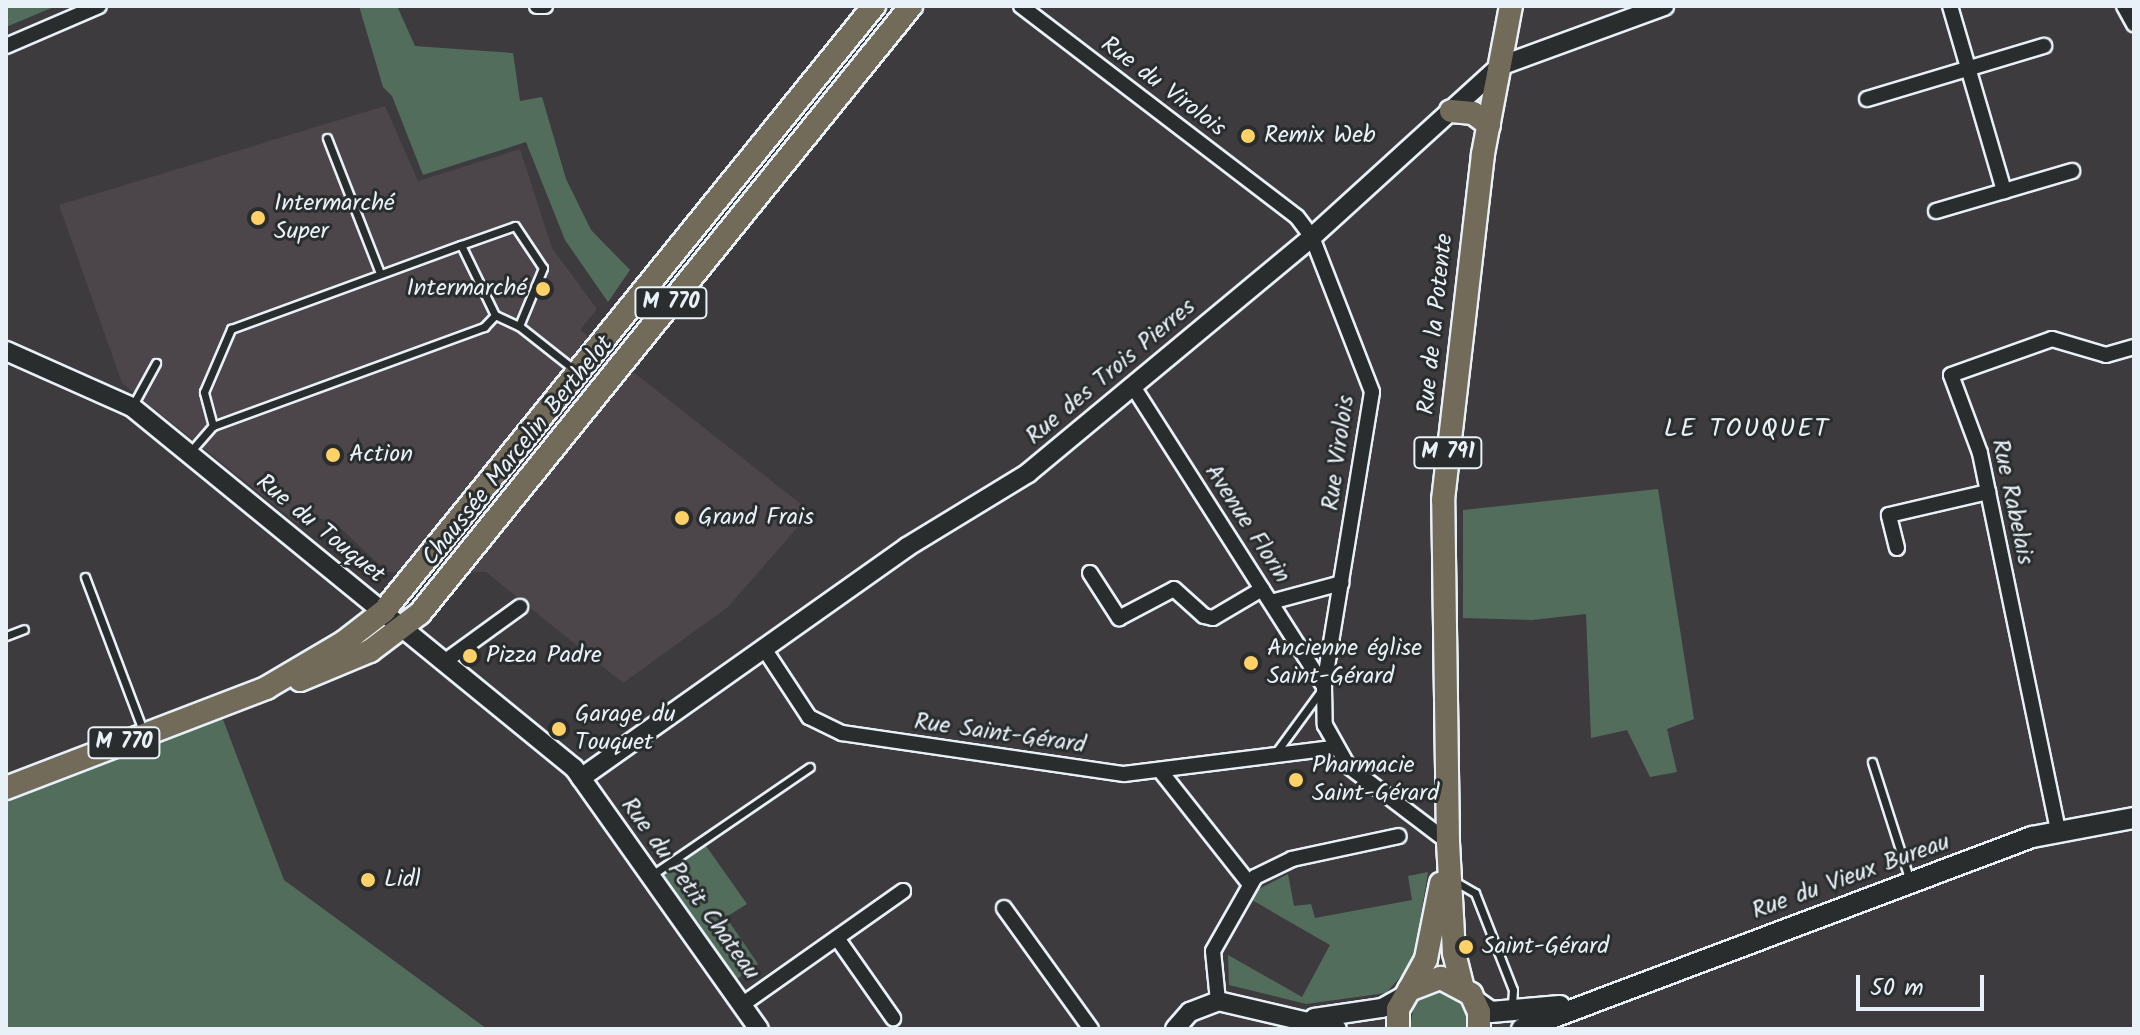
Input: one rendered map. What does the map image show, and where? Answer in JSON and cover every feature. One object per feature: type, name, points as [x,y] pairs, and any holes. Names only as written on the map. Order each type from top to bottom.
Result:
[{"type":"main road","name":"Chaussée Marcelin Berthelot","points":[[384,611],[874,6]]},
{"type":"main road","name":"Chaussée Marcelin Berthelot","points":[[404,628],[911,6]]},
{"type":"main road","name":"Rue de la Potente","points":[[1479,1029],[1454,953],[1448,842],[1443,500],[1489,125],[1511,6]]},
{"type":"main road","points":[[1451,111],[1473,113],[1489,125]]},
{"type":"main road","name":"M 770","points":[[241,698],[326,654],[384,611]]},
{"type":"main road","name":"M 770","points":[[6,788],[241,698],[334,668],[404,628]]},
{"type":"main road","name":"Rue du Vieux Bureau","points":[[1522,1029],[1566,1016],[1591,1000],[2058,830],[2134,818]]},
{"type":"main road","name":"Rue de la Potente","points":[[1398,1029],[1407,992],[1426,959],[1448,842]]},
{"type":"main road","points":[[1407,992],[1432,979],[1468,993]]},
{"type":"main road","name":"Rue du Vieux Bureau","points":[[1468,993],[1485,1010],[1566,1016]]},
{"type":"street","points":[[6,46],[99,6]]},
{"type":"street","name":"Rue du Virolois","points":[[1021,6],[1297,217],[1312,237]]},
{"type":"street","name":"Rue des Trois Pierres","points":[[581,778],[907,547],[1028,473],[1312,237],[1500,66],[1664,6]]},
{"type":"street","points":[[1950,6],[2004,191]]},
{"type":"street","points":[[2124,6],[2134,24]]},
{"type":"street","points":[[1867,99],[2044,46]]},
{"type":"street","points":[[1936,211],[2072,171]]},
{"type":"street","name":"Rue Virolois","points":[[1312,237],[1372,392],[1324,686],[1325,725],[1334,748]]},
{"type":"street","name":"Rue Rabelais","points":[[2058,830],[1988,492],[1968,415],[1951,375],[2052,339],[2106,355],[2134,347]]},
{"type":"street","name":"Rue du Touquet","points":[[6,351],[132,407],[384,611],[581,778]]},
{"type":"street","name":"Avenue Florin","points":[[1132,385],[1324,686]]},
{"type":"street","points":[[1897,548],[1889,515],[1988,492]]},
{"type":"street","points":[[1090,573],[1119,618],[1167,589],[1180,591],[1199,613],[1213,618],[1262,589]]},
{"type":"street","points":[[1271,602],[1342,583]]},
{"type":"street","points":[[444,662],[520,607]]},
{"type":"street","name":"Rue Saint-Gérard","points":[[763,647],[809,717],[829,730],[1124,774],[1162,773],[1334,748]]},
{"type":"street","points":[[1334,748],[1359,775],[1448,842]]},
{"type":"street","points":[[1162,773],[1249,883]]},
{"type":"street","name":"Rue du Petit Chateau","points":[[581,778],[759,1029]]},
{"type":"street","points":[[1218,1001],[1213,951],[1249,883],[1281,862],[1399,836]]},
{"type":"street","points":[[743,1004],[903,891]]},
{"type":"street","points":[[1004,908],[1091,1029]]},
{"type":"street","points":[[837,938],[893,1018]]},
{"type":"street","points":[[1300,1018],[1363,1013],[1407,992]]},
{"type":"street","points":[[1175,1029],[1190,1012],[1218,1001],[1337,1029]]},
{"type":"lane","points":[[327,138],[380,273]]},
{"type":"lane","points":[[213,426],[204,392],[231,329],[515,226],[543,268],[519,326]]},
{"type":"lane","points":[[461,245],[495,315],[519,326],[579,373]]},
{"type":"lane","points":[[189,454],[213,426],[484,327],[495,315]]},
{"type":"lane","points":[[132,407],[156,363]]},
{"type":"lane","points":[[85,577],[145,735]]},
{"type":"lane","points":[[6,636],[24,629]]},
{"type":"lane","points":[[1271,758],[1324,686]]},
{"type":"lane","points":[[1872,762],[1911,883]]},
{"type":"lane","points":[[650,877],[810,767]]},
{"type":"lane","points":[[1450,881],[1475,893],[1513,990],[1508,1012]]},
{"type":"shaded area","points":[[385,106],[418,181],[520,149],[552,248],[597,309],[580,330],[811,512],[728,607],[623,683],[486,572],[387,572],[334,522],[313,517],[298,524],[122,383],[59,205]]},
{"type":"green space","points":[[6,6],[56,6],[6,27]]},
{"type":"green space","points":[[359,6],[397,6],[415,46],[513,53],[520,101],[542,97],[566,179],[591,230],[630,270],[608,302],[565,240],[526,142],[423,175],[392,96],[383,87]]},
{"type":"green space","points":[[1658,489],[1694,719],[1667,729],[1677,772],[1650,777],[1627,730],[1591,738],[1586,614],[1532,620],[1463,618],[1463,510]]},
{"type":"green space","points":[[222,717],[284,880],[487,1029],[6,1029],[6,795]]},
{"type":"green space","points":[[706,846],[747,904],[726,917],[758,964],[737,979],[663,874]]},
{"type":"green space","points":[[1428,872],[1413,963],[1386,993],[1306,1004],[1229,985],[1228,955],[1302,997],[1330,945],[1252,900],[1259,889],[1288,874],[1294,906],[1311,904],[1315,918],[1412,900],[1408,876]]},
{"type":"green space","points":[[1432,990],[1459,997],[1466,1006],[1467,1029],[1410,1029],[1414,1003]]},
{"type":"place","name":"Remix Web","points":[[1248,136]]},
{"type":"place","name":"Intermarché Super","points":[[258,218]]},
{"type":"place","name":"Intermarché","points":[[543,289]]},
{"type":"place","name":"Action","points":[[333,455]]},
{"type":"place","name":"Grand Frais","points":[[682,518]]},
{"type":"place","name":"Pizza Padre","points":[[470,656]]},
{"type":"place","name":"Ancienne église Saint-Gérard","points":[[1251,663]]},
{"type":"place","name":"Garage du Touquet","points":[[559,729]]},
{"type":"place","name":"Pharmacie Saint-Gérard","points":[[1296,780]]},
{"type":"place","name":"Lidl","points":[[368,880]]},
{"type":"place","name":"Saint-Gérard","points":[[1466,947]]},
{"type":"district","name":"LE TOUQUET","points":[[1747,430]]}]
